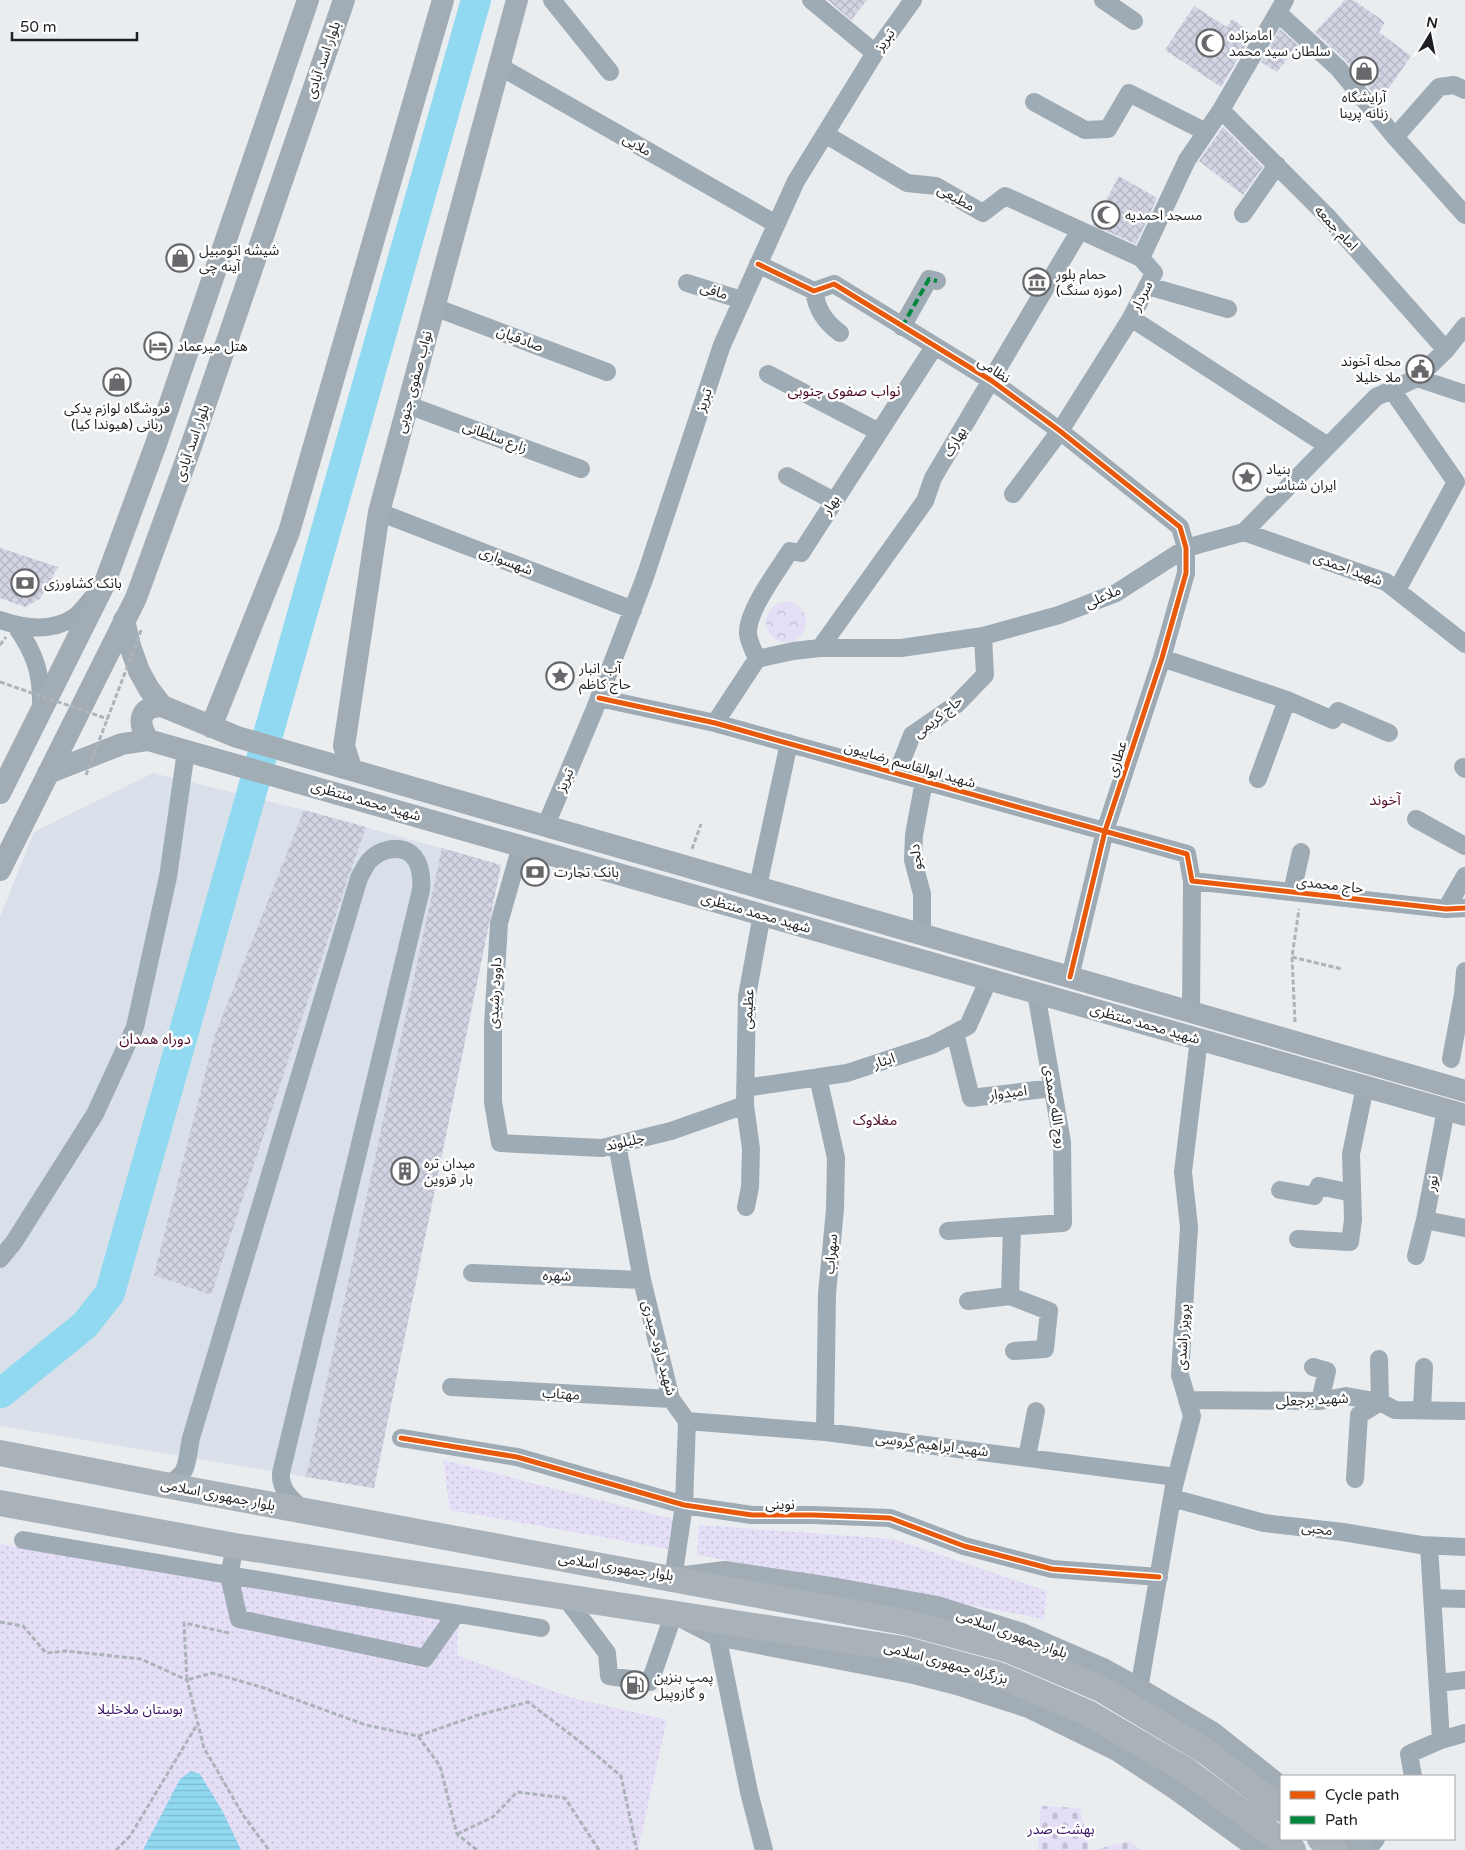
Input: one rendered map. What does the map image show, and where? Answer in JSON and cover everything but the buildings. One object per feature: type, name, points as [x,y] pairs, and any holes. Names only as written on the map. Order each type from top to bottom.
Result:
[{"type":"highway","name":"بلوار جمهوری اسلامی","points":[[0,1453],[673,1579]]},
{"type":"highway","points":[[0,1503],[235,1546],[674,1613]]},
{"type":"highway","name":"بزرگراه جمهوری اسلامی","points":[[673,1579],[910,1623],[1009,1650],[1101,1689],[1205,1751],[1280,1808]]},
{"type":"highway","name":"بزرگراه جمهوری اسلامی","points":[[674,1613],[903,1649],[999,1675],[1088,1713],[1187,1771],[1293,1850]]},
{"type":"highway","points":[[1321,1840],[1334,1850]]},
{"type":"main road","points":[[0,793],[104,585],[159,435],[308,0]]},
{"type":"main road","name":"بلوار اسد آبادی","points":[[0,870],[48,773],[133,624],[136,598],[188,455],[344,0]]},
{"type":"main road","points":[[214,721],[289,532],[443,0]]},
{"type":"main road","name":"نواب صفوی جنوبی","points":[[329,752],[379,512],[517,0]]},
{"type":"main road","points":[[240,199],[245,204],[258,210],[272,210]]},
{"type":"main road","points":[[222,249],[237,248],[244,250],[255,260]]},
{"type":"main road","points":[[133,624],[130,646],[139,671],[149,689],[162,706]]},
{"type":"main road","points":[[148,740],[142,729],[142,718],[148,709],[154,706],[162,706]]},
{"type":"main road","name":"شهید محمد منتظری","points":[[162,706],[214,721],[238,732],[329,752],[351,768],[1465,1091]]},
{"type":"main road","name":"شهید محمد منتظری","points":[[48,773],[122,744],[148,740],[1455,1112]]},
{"type":"main road","name":"بلوار جمهوری اسلامی","points":[[673,1579],[725,1572],[819,1586],[937,1607],[1022,1634],[1101,1668],[1139,1689],[1213,1733],[1280,1785]]},
{"type":"main road","points":[[674,1613],[717,1636],[914,1673],[1029,1707],[1117,1750],[1176,1788],[1260,1850]]},
{"type":"main road","points":[[1350,1840],[1363,1850]]},
{"type":"street","points":[[552,0],[610,72]]},
{"type":"street","points":[[811,0],[875,53]]},
{"type":"street","name":"تبریز","points":[[546,825],[633,610],[722,345],[758,264],[796,181],[875,53],[914,0]]},
{"type":"street","points":[[1103,0],[1134,21]]},
{"type":"street","points":[[1280,4],[1465,215]]},
{"type":"street","name":"سردار","points":[[1013,494],[1060,431],[1131,318],[1154,273],[1141,258],[1187,160],[1221,110],[1280,4]]},
{"type":"street","name":"ملایی","points":[[499,66],[776,224]]},
{"type":"street","points":[[1395,137],[1439,87],[1454,85],[1465,90]]},
{"type":"street","points":[[1034,102],[1085,130],[1108,129],[1129,93],[1206,132]]},
{"type":"street","name":"امام جمعه","points":[[1221,110],[1326,215],[1446,350]]},
{"type":"street","name":"مطیعی","points":[[826,134],[907,183],[936,186],[983,213],[1005,196],[1141,258]]},
{"type":"street","points":[[1243,214],[1277,166]]},
{"type":"street","name":"بهارک","points":[[820,648],[925,501],[933,478],[1080,230]]},
{"type":"street","points":[[758,264],[814,291],[816,303],[828,324],[840,333]]},
{"type":"street","points":[[902,327],[929,279],[937,281]]},
{"type":"street","name":"مافی","points":[[687,282],[742,300]]},
{"type":"street","name":"نظامی","points":[[814,291],[834,284],[992,381],[1060,431],[1180,527],[1186,548]]},
{"type":"street","points":[[1148,286],[1228,309]]},
{"type":"street","name":"صادقیان","points":[[434,307],[607,372]]},
{"type":"street","points":[[1131,318],[1328,446]]},
{"type":"street","points":[[1244,532],[1376,397],[1417,378],[1446,350],[1465,326]]},
{"type":"street","points":[[1446,350],[1465,342]]},
{"type":"street","name":"بهار","points":[[757,659],[748,635],[750,619],[764,592],[790,551],[801,552],[934,347]]},
{"type":"street","points":[[768,374],[879,432]]},
{"type":"street","points":[[1417,378],[1465,394]]},
{"type":"street","points":[[1392,390],[1456,482],[1396,590]]},
{"type":"street","name":"زارع سلطانی","points":[[408,405],[581,469]]},
{"type":"street","points":[[788,476],[834,501]]},
{"type":"street","name":"شهسواری","points":[[379,512],[633,610]]},
{"type":"street","name":"ملاعلی","points":[[757,659],[793,651],[820,648],[901,648],[984,636],[1059,615],[1116,593],[1186,548],[1244,532]]},
{"type":"street","name":"شهید احمدی","points":[[1244,532],[1386,582],[1465,644]]},
{"type":"street","name":"عطاری","points":[[1070,977],[1105,831],[1162,658],[1186,573],[1186,548]]},
{"type":"street","points":[[7,623],[35,628],[55,625],[73,618],[104,585]]},
{"type":"street","points":[[7,623],[28,644],[37,665],[42,688],[41,711]]},
{"type":"street","name":"حاج کریمی","points":[[896,773],[912,735],[957,704],[985,675],[984,636]]},
{"type":"street","points":[[1162,658],[1287,700],[1333,720],[1338,711],[1388,733]]},
{"type":"street","points":[[715,723],[757,659]]},
{"type":"street","name":"شهید ابوالقاسم رضاییون","points":[[599,698],[715,723],[1187,854],[1192,881]]},
{"type":"street","points":[[1258,779],[1287,700]]},
{"type":"street","points":[[758,886],[789,743]]},
{"type":"street","points":[[0,1260],[14,1242],[95,1114],[135,1026],[168,878],[186,751]]},
{"type":"street","name":"دلجو","points":[[922,934],[922,894],[913,860],[914,834],[924,781]]},
{"type":"street","points":[[1416,819],[1465,846]]},
{"type":"street","name":"داوود رشیدی","points":[[500,1143],[493,1102],[493,1026],[499,923],[521,846]]},
{"type":"street","points":[[165,1485],[176,1481],[184,1472],[191,1438],[360,878],[367,862],[374,856],[380,852],[399,849],[411,854],[414,859],[422,878],[421,890],[284,1455],[280,1482],[283,1490],[304,1511]]},
{"type":"street","points":[[1296,893],[1300,852]]},
{"type":"street","points":[[1446,909],[1465,876]]},
{"type":"street","points":[[1192,881],[1192,1012]]},
{"type":"street","name":"حاج محمدی","points":[[1192,881],[1446,909],[1465,908]]},
{"type":"street","name":"عظیمی","points":[[746,1207],[750,1187],[751,1149],[745,1097],[747,996],[762,914]]},
{"type":"street","points":[[1451,1059],[1461,1030],[1465,971]]},
{"type":"street","name":"ایثار","points":[[745,1097],[818,1077],[856,1070],[932,1045],[968,1026],[989,979]]},
{"type":"street","name":"روح الله صمدی","points":[[1012,1226],[1063,1223],[1062,1142],[1036,993]]},
{"type":"street","name":"امیدوار","points":[[955,1033],[971,1098],[1052,1088]]},
{"type":"street","name":"پرویز راشدی","points":[[1139,1689],[1176,1477],[1192,1416],[1180,1375],[1189,1227],[1183,1172],[1199,1039]]},
{"type":"street","name":"سهراب","points":[[818,1077],[836,1158],[835,1209],[827,1294],[825,1432]]},
{"type":"street","points":[[1298,1239],[1350,1242],[1353,1220],[1351,1154],[1365,1086]]},
{"type":"street","name":"جلیلوند","points":[[500,1143],[602,1148],[697,1123],[745,1097]]},
{"type":"street","name":"نور","points":[[1416,1256],[1455,1112]]},
{"type":"street","name":"شهید داود حیدری","points":[[617,1144],[642,1280],[672,1399],[687,1421]]},
{"type":"street","points":[[1280,1190],[1314,1196],[1319,1186],[1352,1192]]},
{"type":"street","points":[[1425,1220],[1465,1228]]},
{"type":"street","points":[[948,1231],[1012,1226],[1010,1296]]},
{"type":"street","name":"شهره","points":[[472,1273],[642,1280]]},
{"type":"street","points":[[968,1301],[1010,1296],[1049,1311],[1045,1349],[1014,1351]]},
{"type":"street","points":[[1355,1479],[1359,1415],[1380,1402],[1379,1359]]},
{"type":"street","points":[[1313,1367],[1327,1371],[1320,1401]]},
{"type":"street","points":[[1422,1410],[1424,1367]]},
{"type":"street","name":"مهتاب","points":[[452,1387],[672,1399]]},
{"type":"street","name":"شهید برجعلی","points":[[1187,1400],[1320,1401],[1346,1396],[1380,1402],[1395,1410],[1465,1411]]},
{"type":"street","points":[[1027,1457],[1036,1411]]},
{"type":"street","points":[[673,1579],[684,1505],[687,1421]]},
{"type":"street","name":"شهید ابراهیم گروسی","points":[[687,1421],[825,1432],[1176,1477]]},
{"type":"street","name":"نوینی","points":[[401,1438],[517,1457],[684,1505],[752,1515],[890,1518],[964,1546],[1052,1569],[1159,1577]]},
{"type":"street","name":"محبی","points":[[1172,1498],[1264,1523],[1343,1532],[1429,1546],[1465,1547]]},
{"type":"street","points":[[23,1540],[541,1628]]},
{"type":"street","points":[[235,1546],[229,1576],[239,1619],[425,1658],[456,1614]]},
{"type":"street","points":[[1429,1546],[1441,1740]]},
{"type":"street","points":[[565,1597],[607,1653],[609,1676],[650,1682],[674,1613]]},
{"type":"street","points":[[1433,1598],[1465,1599]]},
{"type":"street","points":[[717,1636],[748,1792],[764,1850]]},
{"type":"street","points":[[1438,1684],[1465,1680]]},
{"type":"street","points":[[1413,1775],[1409,1754],[1441,1740],[1465,1733]]},
{"type":"path","points":[[86,775],[108,719],[133,624]]},
{"type":"path","points":[[0,682],[108,719]]},
{"type":"path","points":[[686,865],[701,824]]},
{"type":"path","points":[[1296,893],[1292,957],[1296,1039],[1298,1042]]},
{"type":"path","points":[[1292,957],[1342,968]]},
{"type":"path","points":[[239,1619],[238,1634],[184,1623],[187,1680],[204,1748],[243,1815],[269,1850]]},
{"type":"path","points":[[0,1622],[22,1626],[46,1653],[66,1651],[141,1660],[187,1680],[212,1673],[261,1686],[366,1726],[418,1736],[475,1716],[528,1702],[622,1776],[637,1850]]},
{"type":"path","points":[[116,1850],[130,1836],[198,1724]]},
{"type":"path","points":[[418,1736],[440,1766],[457,1834],[477,1850]]},
{"type":"path","points":[[457,1834],[493,1817],[517,1792],[565,1798],[599,1850]]},
{"type":"shaded area","name":"میدان تره بار قزوین","points":[[153,773],[304,810],[501,865],[374,1488],[0,1426],[0,917],[34,832]]},
{"type":"green space","points":[[790,602],[797,605],[803,611],[806,622],[805,630],[797,639],[790,642],[782,642],[775,639],[767,630],[766,618],[769,611],[778,603]]},
{"type":"green space","points":[[443,1460],[673,1519],[668,1549],[450,1510]]},
{"type":"green space","points":[[699,1525],[894,1539],[1047,1591],[1044,1619],[697,1555]]},
{"type":"green space","name":"بوستان ملاخلیلا","points":[[0,1544],[459,1620],[457,1655],[569,1697],[667,1720],[638,1850],[0,1850]]},
{"type":"green space","name":"بهشت صدر","points":[[1041,1806],[1080,1808],[1089,1850],[1038,1850]]},
{"type":"green space","name":"بهشت صدر","points":[[1130,1841],[1141,1850],[1094,1850]]},
{"type":"water","points":[[191,1771],[200,1774],[223,1812],[241,1850],[143,1850],[180,1779]]},
{"type":"waterway","points":[[1,1393],[85,1325],[110,1293],[476,0]]},
{"type":"marked path","points":[[902,327],[929,279],[937,281]]},
{"type":"cycle path","points":[[758,264],[814,291],[834,284],[992,381],[1060,431],[1180,527],[1186,548],[1186,573],[1162,658],[1105,831],[1070,977]]},
{"type":"cycle path","points":[[599,698],[715,723],[1187,854],[1192,881],[1446,909],[1465,908]]},
{"type":"cycle path","points":[[401,1438],[517,1457],[684,1505],[752,1515],[890,1518],[964,1546],[1052,1569],[1159,1577]]},
{"type":"place","name":"امامزاده سلطان سید محمد","points":[[1210,43]]},
{"type":"place","name":"آرایشگاه زنانه پرینا","points":[[1364,71]]},
{"type":"place","name":"مسجد احمدیه","points":[[1106,215]]},
{"type":"place","name":"شیشه اتومبیل آینه چی","points":[[180,258]]},
{"type":"place","name":"حمام بلور (موزه سنگ)","points":[[1037,282]]},
{"type":"place","name":"هتل میرعماد","points":[[158,346]]},
{"type":"place","name":"محله آخوند ملا خلیلا","points":[[1420,369]]},
{"type":"place","name":"فروشگاه لوازم یدکی ربانی (هیوندا کیا)","points":[[117,382]]},
{"type":"place","name":"بنیاد ایران شناسی","points":[[1247,477]]},
{"type":"place","name":"بانک کشاورزی","points":[[25,583]]},
{"type":"place","name":"آب انبار حاج کاظم","points":[[560,676]]},
{"type":"place","name":"بانک تجارت","points":[[535,872]]},
{"type":"place","name":"میدان تره بار قزوین","points":[[405,1171]]},
{"type":"place","name":"پمپ بنزین و گازوپیل","points":[[635,1685]]},
{"type":"district","name":"نواب صفوی جنوبی","points":[[844,391]]},
{"type":"district","name":"آخوند","points":[[1385,800]]},
{"type":"district","name":"دوراه همدان","points":[[155,1039]]},
{"type":"district","name":"مغلاوک","points":[[875,1120]]}]
